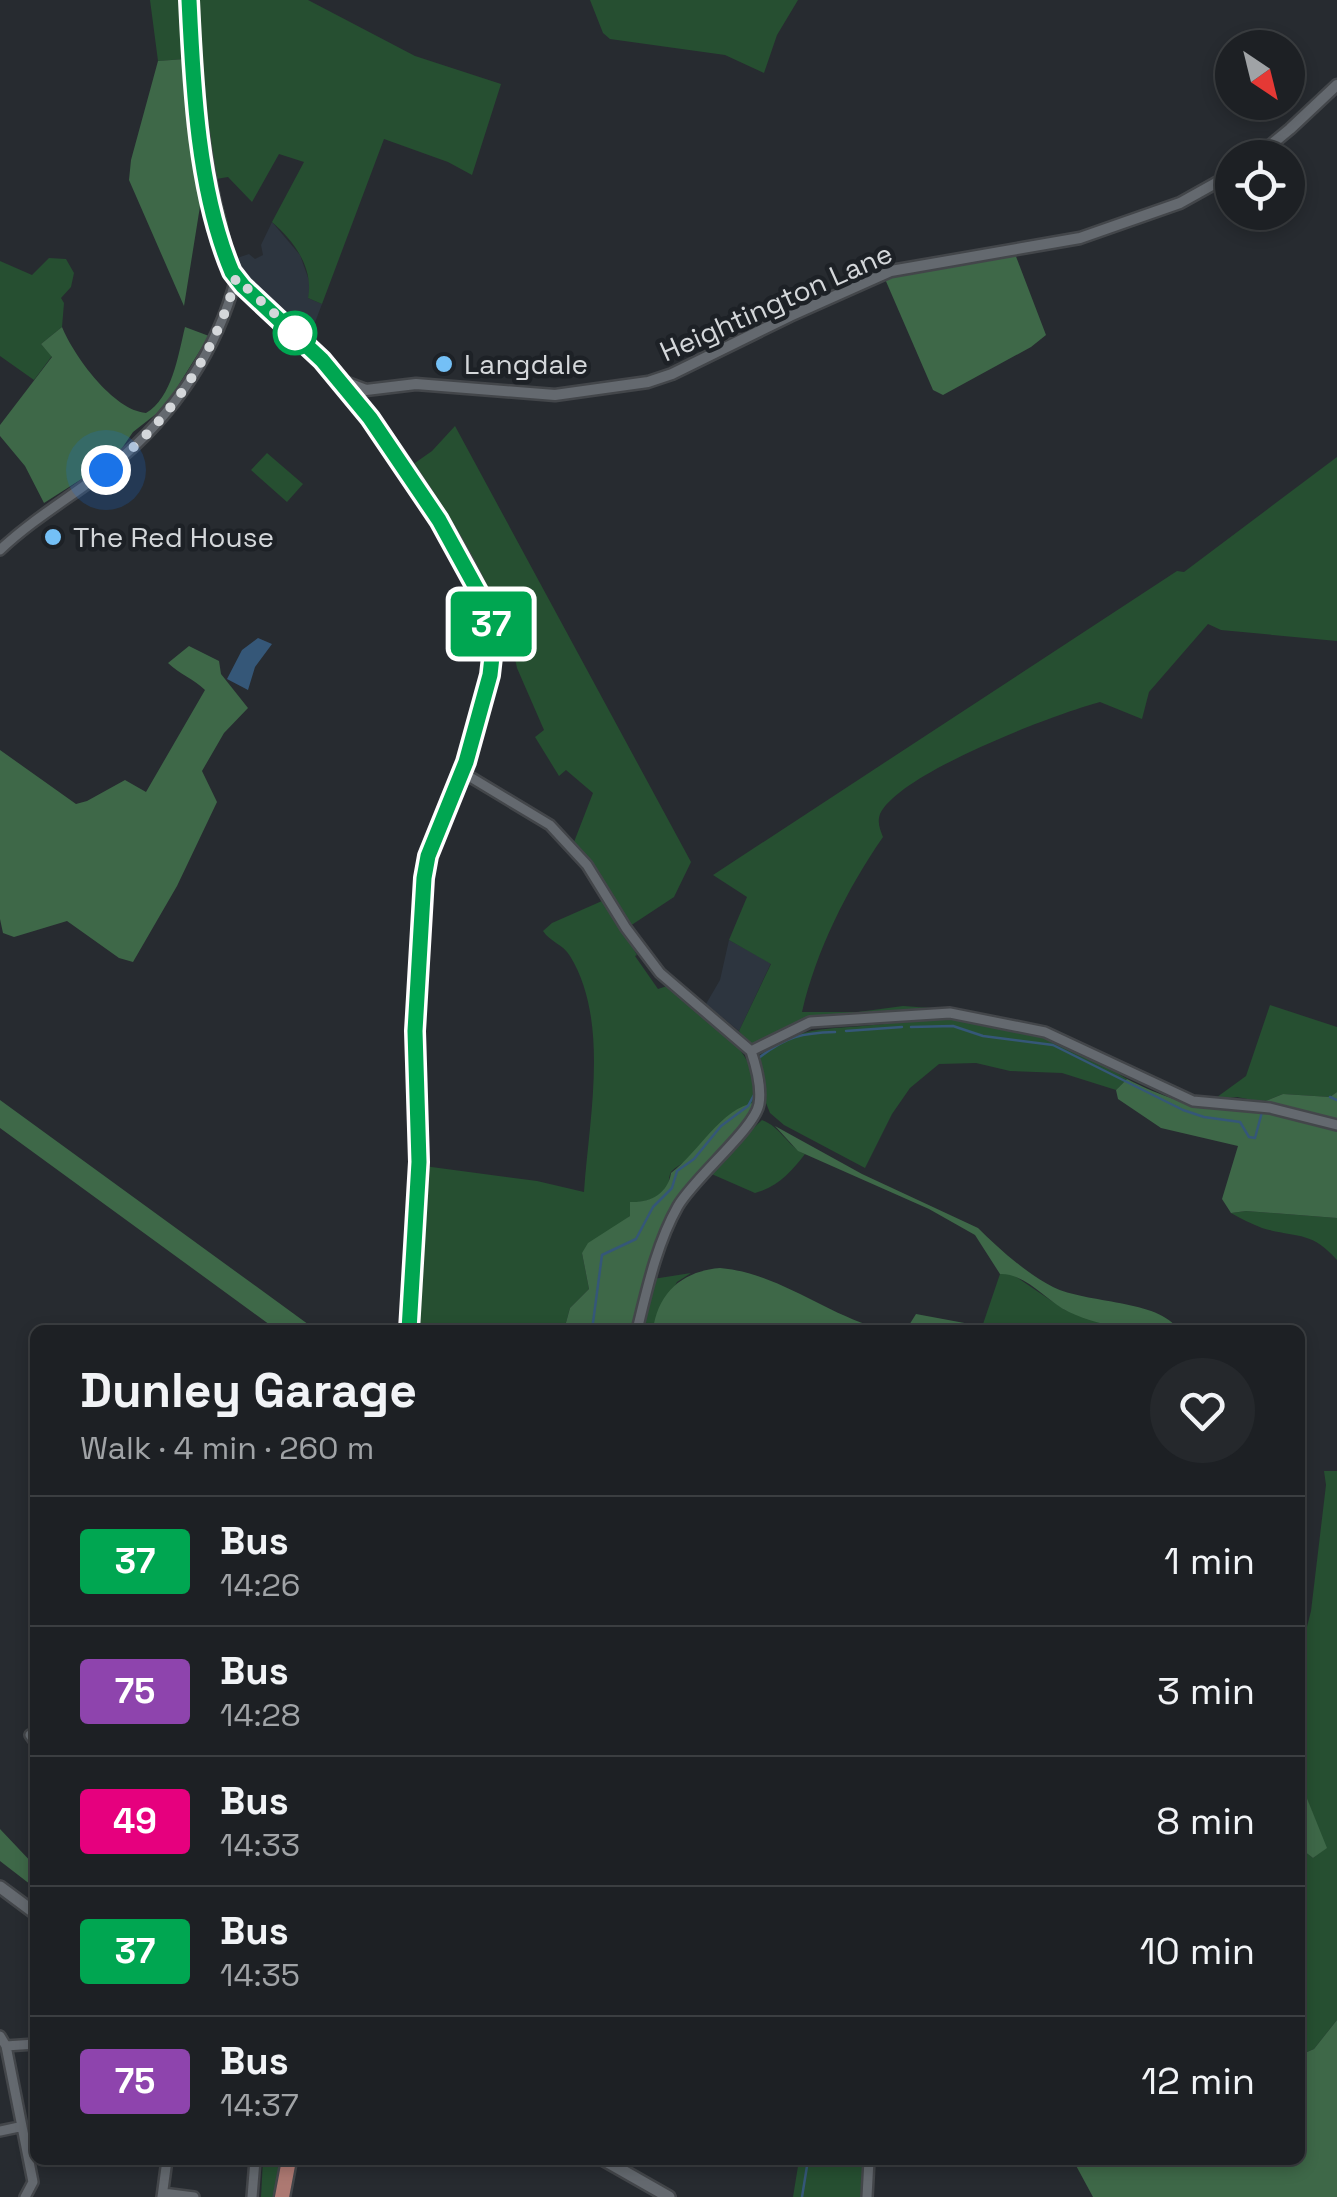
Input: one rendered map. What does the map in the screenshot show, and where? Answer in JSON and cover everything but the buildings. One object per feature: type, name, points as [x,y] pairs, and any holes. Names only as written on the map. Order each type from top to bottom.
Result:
[{"type":"main road","points":[[189,0],[204,158],[226,254],[236,278],[339,378],[370,418],[439,520],[492,624],[490,675],[462,772],[428,856],[423,888],[415,1031],[419,1162],[409,1325]]},
{"type":"main road","points":[[0,1887],[30,1909]]},
{"type":"main road","points":[[282,2197],[288,2165]]},
{"type":"main road","points":[[613,2165],[668,2197]]},
{"type":"street","points":[[1277,140],[1337,85]]},
{"type":"street","name":"Heightington Lane","points":[[339,378],[360,389],[416,384],[555,395],[648,382],[891,271],[1080,238],[1180,203],[1215,183]]},
{"type":"street","points":[[0,550],[39,516],[118,460],[172,406],[212,342],[236,278]]},
{"type":"street","points":[[370,418],[373,398],[384,388]]},
{"type":"street","points":[[462,772],[522,806],[571,845],[660,974],[751,1050],[760,1090],[758,1110],[678,1206],[652,1272],[638,1325]]},
{"type":"street","points":[[751,1050],[810,1022],[950,1014],[1046,1032],[1193,1102],[1281,1110],[1337,1126]]},
{"type":"street","points":[[25,2197],[33,2182],[3,2041],[30,2044]]},
{"type":"street","points":[[0,2130],[19,2127]]},
{"type":"street","points":[[166,2165],[163,2195],[194,2197]]},
{"type":"street","points":[[252,2197],[255,2165]]},
{"type":"street","points":[[867,2197],[869,2165]]},
{"type":"shaded area","points":[[272,222],[300,255],[311,286],[308,298],[322,304],[309,338],[277,310],[234,259],[263,255],[261,245]]},
{"type":"shaded area","points":[[729,940],[771,963],[739,1031],[706,1004],[720,980]]},
{"type":"green space","points":[[150,0],[183,0],[185,59],[158,61]]},
{"type":"green space","points":[[194,0],[308,0],[415,56],[501,84],[472,175],[384,139],[322,304],[308,298],[305,266],[288,238],[272,222],[304,162],[279,154],[252,202],[228,177],[216,179]]},
{"type":"green space","points":[[590,0],[798,0],[777,35],[764,73],[725,55],[610,39],[603,33]]},
{"type":"green space","points":[[185,59],[202,194],[184,306],[129,180],[158,61]]},
{"type":"green space","points":[[216,181],[227,220],[229,244]]},
{"type":"green space","points":[[1015,254],[1046,335],[943,395],[933,390],[885,279],[910,271]]},
{"type":"green space","points":[[49,258],[66,259],[74,273],[71,287],[61,298],[62,327],[41,344],[52,356],[34,380],[0,356],[0,261],[32,275]]},
{"type":"green space","points":[[62,327],[96,380],[133,410],[146,413],[168,387],[185,327],[209,336],[173,394],[133,432],[116,457],[44,503],[25,466],[0,436],[0,425],[52,357],[41,344]]},
{"type":"green space","points":[[455,426],[691,862],[674,897],[630,926],[574,842],[593,793],[566,770],[559,776],[535,737],[544,730],[517,668],[513,649],[500,656],[500,644],[412,465],[432,451]]},
{"type":"green space","points":[[267,453],[303,484],[287,502],[251,470]]},
{"type":"green space","points":[[1337,457],[1337,641],[1221,630],[1208,624],[1149,692],[1142,719],[1100,702],[980,747],[916,781],[893,798],[880,814],[883,837],[834,921],[802,1012],[858,1012],[903,1006],[945,1009],[808,1017],[757,1044],[748,1044],[739,1031],[771,964],[729,940],[747,897],[713,875],[1177,571],[1184,572]]},
{"type":"green space","points":[[189,646],[219,661],[221,674],[248,708],[224,733],[202,771],[217,802],[177,886],[133,962],[119,958],[67,921],[14,937],[3,933],[0,750],[76,804],[125,780],[146,792],[205,690],[168,663]]},
{"type":"green space","points":[[602,901],[608,906],[658,989],[667,986],[740,1050],[751,1071],[756,1102],[728,1118],[673,1170],[664,1192],[650,1200],[631,1202],[630,1216],[582,1253],[589,1289],[570,1308],[565,1325],[414,1325],[424,1166],[537,1181],[584,1192],[594,1071],[590,1010],[570,956],[543,931],[552,923]]},
{"type":"green space","points":[[1270,1005],[1337,1027],[1337,1092],[1330,1097],[1283,1094],[1263,1102],[1237,1097],[1213,1100],[1246,1076]]},
{"type":"green space","points":[[928,1017],[964,1018],[1038,1034],[1089,1056],[1127,1079],[1116,1090],[1062,1073],[1010,1071],[976,1063],[939,1064],[910,1088],[865,1168],[784,1125],[770,1113],[764,1098],[759,1056],[773,1046],[813,1031]]},
{"type":"green space","points":[[1127,1079],[1159,1094],[1208,1107],[1260,1106],[1283,1094],[1330,1097],[1337,1092],[1337,1218],[1231,1213],[1222,1199],[1238,1146],[1161,1128],[1118,1099],[1116,1090]]},
{"type":"green space","points":[[0,1100],[309,1325],[270,1325],[0,1128]]},
{"type":"green space","points":[[756,1102],[742,1126],[694,1177],[668,1220],[634,1325],[565,1325],[570,1308],[589,1289],[582,1253],[588,1243],[630,1216],[630,1202],[651,1199],[662,1191],[671,1173],[721,1122]]},
{"type":"green space","points":[[762,1120],[805,1154],[789,1173],[755,1193],[707,1172]]},
{"type":"green space","points":[[775,1126],[862,1174],[978,1228],[1013,1260],[1053,1287],[1139,1307],[1174,1325],[1112,1325],[1069,1312],[1019,1278],[1000,1274],[975,1235],[929,1209],[798,1151]]},
{"type":"green space","points":[[1231,1213],[1337,1218],[1337,1260],[1311,1239],[1262,1228]]},
{"type":"green space","points":[[720,1268],[763,1278],[868,1325],[654,1325],[660,1305],[674,1286]]},
{"type":"green space","points":[[691,1273],[677,1282],[656,1325],[641,1325],[653,1279]]},
{"type":"green space","points":[[1000,1274],[1012,1274],[1065,1310],[1110,1325],[983,1325]]},
{"type":"green space","points":[[916,1314],[975,1325],[909,1325]]},
{"type":"green space","points":[[1324,1471],[1337,1471],[1337,2020],[1314,2049],[1305,2053],[1305,1852],[1313,1858],[1326,1848],[1305,1794],[1305,1634],[1326,1485]]},
{"type":"green space","points":[[1305,1793],[1327,1848],[1313,1858],[1305,1852]]},
{"type":"green space","points":[[0,1829],[30,1861],[30,1884],[0,1861]]},
{"type":"green space","points":[[1337,2020],[1337,2197],[1093,2197],[1076,2165],[1305,2165],[1305,2053],[1314,2049]]},
{"type":"green space","points":[[263,2165],[280,2165],[276,2197],[261,2197]]},
{"type":"green space","points":[[798,2165],[866,2165],[863,2197],[793,2197]]},
{"type":"water","points":[[258,638],[272,644],[255,667],[248,690],[227,679],[242,650]]},
{"type":"waterway","points":[[911,1027],[953,1026],[983,1036],[1053,1045],[1183,1110],[1240,1122],[1249,1137],[1255,1138],[1262,1112]]},
{"type":"waterway","points":[[846,1031],[902,1027]]},
{"type":"waterway","points":[[760,1057],[795,1037],[835,1032]]},
{"type":"waterway","points":[[593,1325],[602,1255],[636,1239],[653,1207],[672,1188],[677,1171],[694,1159],[721,1126],[748,1106],[755,1093]]},
{"type":"waterway","points":[[1330,1097],[1337,1100]]},
{"type":"waterway","points":[[802,2197],[807,2165]]},
{"type":"bus line","name":"37","points":[[189,0],[204,158],[232,272],[322,360],[370,418],[439,520],[492,624],[490,675],[466,762],[428,856],[424,878],[415,1031],[419,1162],[409,1325]]},
{"type":"place","name":"Langdale","points":[[444,364]]},
{"type":"place","name":"The Red House","points":[[53,537]]},
{"type":"route","points":[[106,470],[172,406],[191,380],[218,330],[236,278],[305,342],[295,333]]}]
